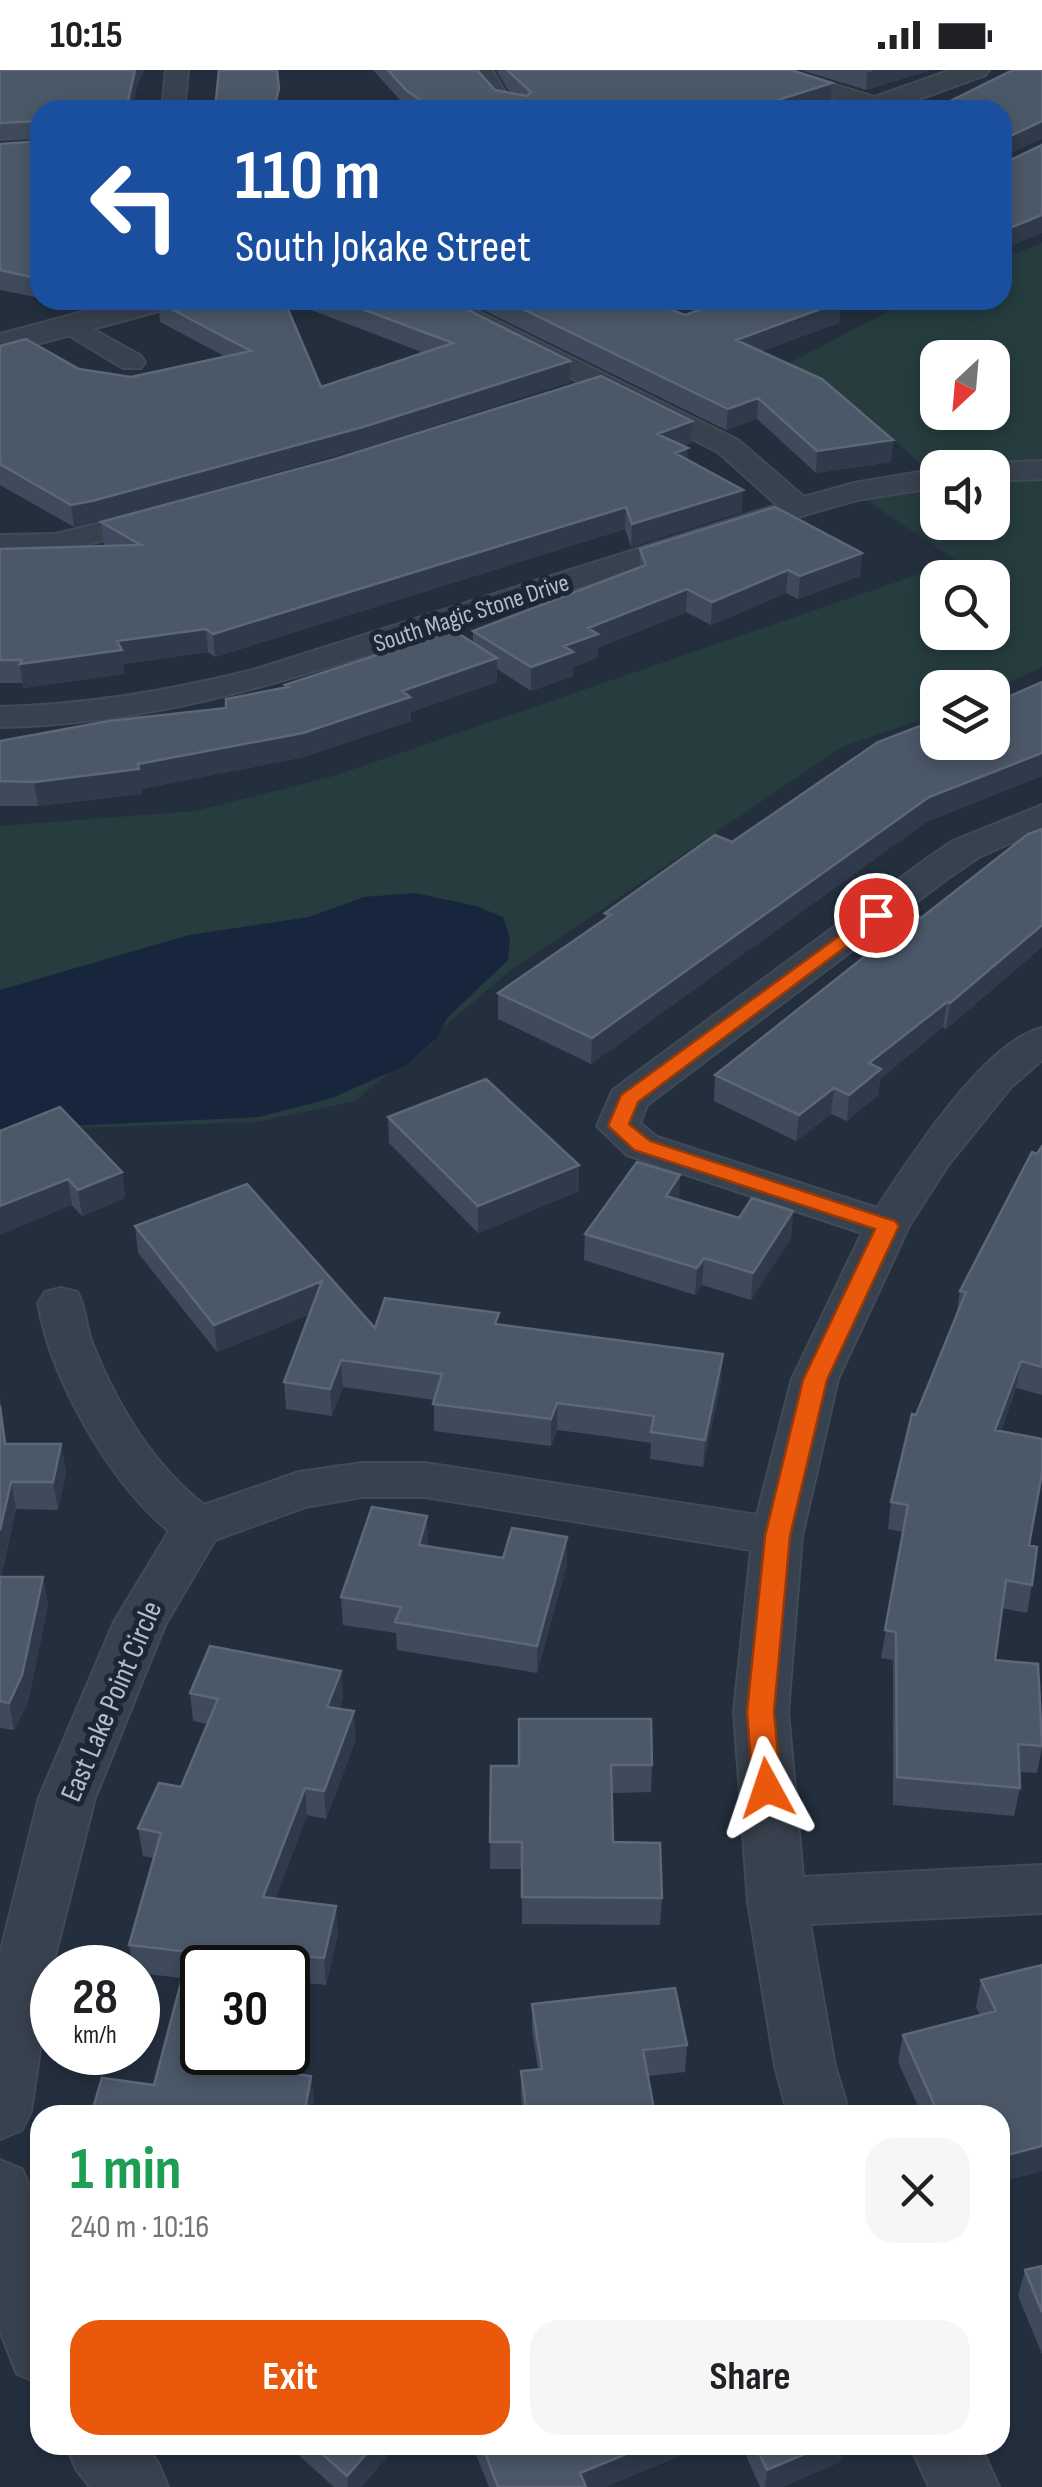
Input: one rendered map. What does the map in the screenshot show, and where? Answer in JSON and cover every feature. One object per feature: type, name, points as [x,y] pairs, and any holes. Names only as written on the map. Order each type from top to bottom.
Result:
[{"type":"street","points":[[174,100],[177,70]]},
{"type":"street","points":[[482,70],[503,100]]},
{"type":"street","points":[[767,70],[849,100]]},
{"type":"street","points":[[893,100],[976,70]]},
{"type":"street","points":[[0,344],[126,310]]},
{"type":"street","points":[[455,310],[728,446],[757,468],[772,490],[800,507]]},
{"type":"street","points":[[72,325],[132,362]]},
{"type":"street","points":[[568,396],[603,384]]},
{"type":"street","points":[[1010,471],[1042,470]]},
{"type":"street","name":"South Magic Stone Drive","points":[[0,717],[53,716],[166,702],[264,677],[800,507],[854,492],[920,481]]},
{"type":"street","points":[[0,544],[55,544],[190,509]]},
{"type":"street","points":[[888,1226],[642,1146],[618,1126],[628,1099],[938,868],[966,849],[1042,816]]},
{"type":"street","points":[[816,2105],[805,2066],[777,1902],[761,1712],[778,1536],[815,1380],[888,1226],[932,1157],[996,1078],[1042,1040]]},
{"type":"street","points":[[62,1303],[68,1342],[122,1447],[158,1495],[197,1527],[299,1490],[362,1480],[425,1480],[778,1536]]},
{"type":"street","name":"East Lake Point Circle","points":[[0,2111],[11,2030],[67,1798],[140,1622],[197,1527]]},
{"type":"street","points":[[777,1902],[1042,1889]]},
{"type":"street","points":[[0,2189],[10,2268],[30,2323]]},
{"type":"street","points":[[108,2455],[134,2487]]},
{"type":"street","points":[[949,2455],[965,2487]]},
{"type":"green space","points":[[1042,243],[1042,667],[1010,682],[1010,670],[920,670],[920,720],[842,747],[510,971],[355,1101],[256,1122],[18,1130],[0,1136],[0,826],[195,811],[334,776],[920,574],[920,650],[1010,650],[1010,560],[956,560],[926,540],[1010,540],[1010,450],[920,450],[920,464],[865,413],[776,370],[891,310],[1012,310],[1012,255]]},
{"type":"green space","points":[[920,480],[920,536],[854,492]]},
{"type":"water","points":[[415,893],[476,906],[503,917],[510,938],[508,960],[448,1017],[437,1037],[406,1065],[332,1098],[259,1117],[0,1129],[0,990],[189,935],[309,917],[364,897]]},
{"type":"building","points":[[0,70],[135,70],[128,100],[30,100],[30,121],[0,123]]},
{"type":"building","points":[[219,70],[277,70],[276,100],[216,100]]},
{"type":"building","points":[[388,70],[477,70],[495,90],[527,96],[531,92],[507,70],[791,70],[832,83],[778,100],[420,100]]},
{"type":"building","points":[[1013,70],[1042,70],[1042,121],[1012,135],[1012,100],[952,100]]},
{"type":"building","points":[[30,142],[30,277],[0,270],[0,144]]},
{"type":"building","points":[[1042,145],[1042,215],[1012,227],[1012,159]]},
{"type":"building","points":[[173,310],[288,310],[321,387],[453,343],[365,310],[468,310],[570,361],[363,427],[71,505],[0,464],[0,346],[26,339],[79,369],[131,377],[251,351]]},
{"type":"building","points":[[525,310],[672,310],[685,315],[699,310],[818,310],[736,340],[822,379],[893,440],[817,451],[758,398],[728,409]]},
{"type":"building","points":[[601,376],[692,421],[657,434],[688,448],[675,453],[743,490],[632,524],[626,507],[213,634],[206,629],[117,641],[122,650],[20,664],[22,660],[0,660],[0,549],[141,545],[101,522],[335,459]]},
{"type":"building","points":[[775,507],[862,553],[800,576],[788,570],[712,602],[687,589],[588,628],[598,634],[564,646],[573,652],[531,667],[473,631],[646,565],[640,549]]},
{"type":"building","points":[[453,630],[497,658],[402,691],[410,697],[303,733],[138,764],[139,769],[34,782],[0,781],[0,741],[109,721],[226,708],[226,699],[288,687],[285,685]]},
{"type":"building","points":[[1042,682],[1042,753],[929,797],[592,1038],[498,993],[611,915],[605,913],[715,835],[732,842],[878,742],[920,726],[920,760],[1010,760],[1010,696]]},
{"type":"building","points":[[1042,829],[1042,925],[950,1003],[869,1063],[881,1069],[849,1095],[834,1088],[799,1115],[715,1075],[916,916],[921,918],[1028,834]]},
{"type":"building","points":[[486,1079],[579,1165],[478,1206],[388,1117]]},
{"type":"building","points":[[60,1107],[122,1172],[78,1190],[68,1179],[0,1206],[0,1131]]},
{"type":"building","points":[[1042,1146],[1042,1367],[1021,1361],[995,1430],[1042,1439],[1042,1473],[1029,1545],[1037,1547],[1032,1585],[1006,1580],[995,1660],[1038,1664],[1042,1746],[1018,1744],[1020,1788],[897,1777],[896,1632],[885,1630],[908,1505],[891,1502],[912,1414],[916,1415],[966,1292],[960,1291],[1032,1152],[1037,1154]]},
{"type":"building","points":[[637,1162],[680,1175],[666,1196],[739,1218],[752,1198],[793,1211],[753,1273],[704,1258],[697,1268],[585,1234]]},
{"type":"building","points":[[247,1184],[375,1328],[385,1298],[499,1313],[495,1324],[723,1354],[705,1440],[651,1432],[654,1416],[605,1409],[557,1403],[551,1419],[433,1404],[442,1374],[392,1367],[341,1360],[330,1389],[284,1382],[322,1281],[214,1325],[135,1226]]},
{"type":"building","points":[[0,1406],[5,1444],[61,1444],[53,1482],[11,1482],[0,1530]]},
{"type":"building","points":[[372,1507],[427,1516],[419,1545],[503,1558],[512,1528],[567,1537],[537,1646],[395,1622],[401,1607],[341,1597]]},
{"type":"building","points":[[0,1577],[43,1577],[22,1675],[9,1703],[0,1701]]},
{"type":"building","points":[[210,1646],[341,1671],[327,1707],[354,1711],[324,1791],[305,1788],[263,1897],[336,1906],[324,1958],[310,1957],[310,1945],[180,1945],[180,1951],[160,1949],[160,1945],[129,1945],[161,1833],[138,1828],[159,1783],[181,1787],[218,1699],[190,1693]]},
{"type":"building","points":[[519,1719],[651,1719],[652,1765],[611,1765],[613,1842],[660,1843],[662,1898],[522,1897],[522,1842],[490,1842],[491,1766],[519,1766]]},
{"type":"building","points":[[1042,1965],[1042,2146],[1010,2154],[1010,2105],[934,2105],[903,2035],[996,2011],[981,1980]]},
{"type":"building","points":[[180,1986],[180,2075],[311,2076],[306,2105],[94,2105],[102,2078],[154,2085],[160,2075]]},
{"type":"building","points":[[675,1988],[687,2045],[643,2050],[653,2105],[526,2105],[521,2071],[542,2069],[532,2004]]},
{"type":"building","points":[[1042,2266],[1042,2312],[1025,2270]]},
{"type":"building","points":[[323,2455],[365,2455],[347,2476]]},
{"type":"building","points":[[486,2455],[624,2455],[580,2473],[586,2487],[498,2487]]},
{"type":"building","points":[[760,2455],[802,2455],[767,2470]]},
{"type":"route","points":[[767,1788],[761,1712],[778,1536],[815,1380],[888,1226],[642,1146],[618,1126],[628,1099],[876,915]]}]
